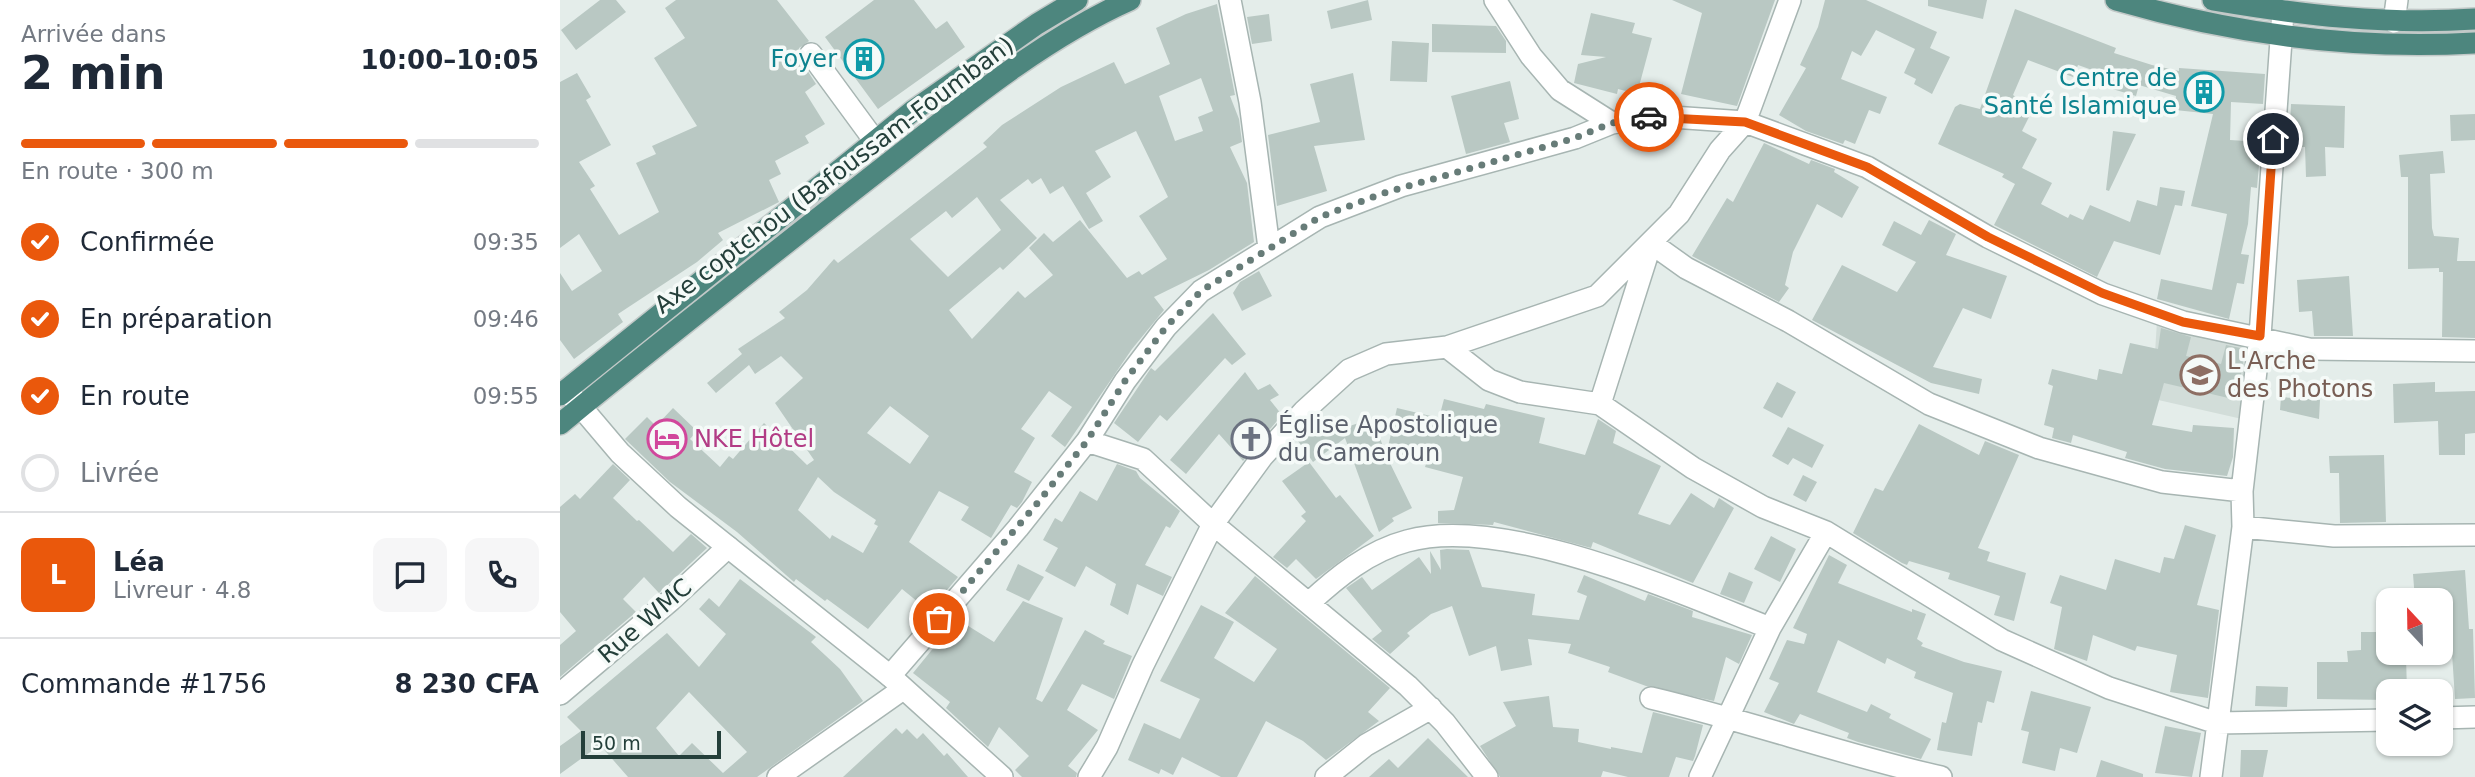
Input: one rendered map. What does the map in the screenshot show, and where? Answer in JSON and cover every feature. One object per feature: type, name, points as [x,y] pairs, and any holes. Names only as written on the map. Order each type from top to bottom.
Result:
[{"type":"highway","name":"Axe coptchou (Bafoussam-Foumban)","points":[[560,424],[657,331],[915,110],[1077,0]]},
{"type":"highway","name":"Axe coptchou (Bafoussam-Foumban)","points":[[563,392],[657,331],[1007,75],[1090,18],[1130,0]]},
{"type":"highway","points":[[2116,0],[2175,17],[2279,36],[2393,46],[2475,43]]},
{"type":"highway","points":[[2213,0],[2283,12],[2394,22],[2475,19]]},
{"type":"highway","points":[[991,56],[1007,75]]},
{"type":"street","points":[[1230,0],[1250,102],[1269,248]]},
{"type":"street","points":[[1495,0],[1531,56],[1560,90],[1612,123]]},
{"type":"street","points":[[1089,777],[1107,747],[1213,524],[1262,457],[1304,411],[1349,370],[1386,354],[1447,347],[1597,296],[1679,214],[1720,150],[1745,122],[1790,0]]},
{"type":"street","points":[[2394,22],[2397,0]]},
{"type":"street","points":[[2211,777],[2243,527],[2242,491],[2260,336],[2279,36],[2283,12]]},
{"type":"street","points":[[811,54],[877,144]]},
{"type":"street","points":[[778,777],[897,683],[1087,441],[1125,381],[1166,327],[1201,291],[1320,217],[1401,186],[1575,138],[1612,123],[1657,116],[1745,122],[1867,167],[1988,237],[2102,293],[2183,322],[2260,336],[2309,349],[2475,351]]},
{"type":"street","points":[[1600,404],[1651,243]]},
{"type":"street","points":[[1651,243],[1686,268],[1788,321],[1928,404],[2039,448],[2162,482],[2242,491]]},
{"type":"street","points":[[1447,347],[1489,380],[1520,392],[1600,404],[1693,468],[1763,507],[1826,532],[2002,640],[2044,662],[2109,688],[2217,723],[2376,720]]},
{"type":"street","points":[[563,392],[645,477],[897,683],[1002,777]]},
{"type":"street","points":[[1087,441],[1143,459],[1213,524],[1366,648],[1431,708],[1487,777]]},
{"type":"street","points":[[2243,527],[2334,536],[2475,535]]},
{"type":"street","points":[[1700,777],[1726,716],[1770,628],[1826,532]]},
{"type":"street","points":[[1309,603],[1332,582],[1375,553],[1408,540],[1486,538],[1538,545],[1586,560],[1770,628]]},
{"type":"street","name":"Rue WMC","points":[[560,694],[728,547]]},
{"type":"street","points":[[1651,698],[1726,716],[1860,758],[1941,777]]},
{"type":"street","points":[[1326,777],[1366,746],[1431,708]]},
{"type":"street","points":[[2453,718],[2475,717]]},
{"type":"shaded area","name":"L'Arche des Photons","points":[[2157,321],[2257,342],[2242,419],[2145,397],[2155,353]]},
{"type":"building","points":[[600,0],[616,0],[626,12],[576,50],[561,30]]},
{"type":"building","points":[[676,0],[777,0],[809,41],[799,48],[798,56],[816,84],[805,92],[825,124],[805,136],[809,143],[775,161],[781,174],[769,180],[779,202],[718,233],[723,240],[697,262],[618,314],[623,322],[574,359],[560,340],[560,273],[572,291],[602,271],[579,234],[560,248],[560,82],[577,73],[591,97],[586,100],[611,145],[579,162],[595,186],[590,189],[619,235],[659,212],[636,163],[656,154],[652,146],[697,126],[654,58],[685,38],[665,8]]},
{"type":"building","points":[[874,0],[914,0],[936,29],[947,21],[965,47],[878,109],[825,37]]},
{"type":"building","points":[[1368,0],[1372,20],[1331,29],[1327,11]]},
{"type":"building","points":[[1672,0],[1775,0],[1737,106],[1681,94],[1702,13]]},
{"type":"building","points":[[1825,0],[1866,0],[1937,32],[1930,48],[1950,57],[1932,94],[1914,84],[1916,79],[1904,73],[1915,49],[1876,30],[1861,56],[1852,51],[1841,79],[1887,97],[1880,114],[1869,110],[1855,144],[1845,140],[1843,144],[1806,131],[1779,115],[1806,68],[1800,65],[1818,27]]},
{"type":"building","points":[[1928,0],[1987,0],[1983,19],[1928,6]]},
{"type":"building","points":[[1217,4],[1235,95],[1230,96],[1239,119],[1242,142],[1230,147],[1247,183],[1254,242],[1209,270],[1154,297],[1164,310],[1132,349],[1065,447],[1051,436],[1072,407],[1049,391],[1021,429],[1035,438],[1014,472],[1032,482],[1022,502],[1017,508],[1011,505],[991,538],[961,520],[969,507],[939,491],[909,542],[958,577],[929,611],[902,589],[868,629],[796,579],[794,582],[737,532],[670,482],[625,439],[647,417],[656,426],[673,408],[697,431],[690,439],[720,467],[729,456],[733,459],[764,423],[807,465],[814,460],[775,403],[803,378],[781,356],[755,374],[749,365],[716,393],[707,383],[742,354],[738,349],[785,318],[779,312],[807,290],[834,259],[838,263],[987,147],[983,143],[1002,125],[1061,87],[1114,62],[1125,84],[1170,64],[1156,28]],"holes":[[[1201,78],[1213,111],[1198,117],[1203,131],[1175,141],[1159,96]],[[1136,131],[1168,197],[1139,216],[1167,259],[1142,275],[1139,271],[1127,278],[1080,220],[1053,242],[1044,233],[1029,248],[1053,275],[1025,298],[1018,291],[972,339],[949,310],[1000,267],[1003,270],[1037,238],[1000,200],[1028,179],[1032,184],[1041,178],[1050,194],[1063,186],[1089,229],[1103,221],[1086,193],[1111,177],[1095,151]],[[977,197],[1001,230],[948,277],[910,239],[946,211],[952,218]],[[890,406],[929,436],[910,464],[867,433]],[[818,477],[834,492],[876,520],[874,524],[878,526],[863,553],[832,535],[830,539],[798,510]]]},
{"type":"building","points":[[2015,9],[2116,48],[2114,53],[2152,65],[2179,71],[2179,68],[2265,74],[2263,104],[2231,102],[2230,140],[2261,142],[2257,188],[2251,187],[2248,224],[2241,254],[2249,255],[2244,284],[2237,283],[2229,319],[2157,299],[2161,279],[2212,290],[2227,214],[2191,206],[2213,114],[2175,110],[2176,96],[2139,85],[2136,96],[2109,88],[2112,77],[2078,65],[2073,77],[2028,60],[2013,95],[2017,98],[2015,102],[2032,111],[2022,131],[2037,139],[2022,168],[2052,183],[2041,204],[2068,218],[2070,214],[2083,220],[2090,205],[2130,222],[2137,200],[2157,206],[2160,187],[2185,191],[2182,206],[2175,205],[2160,255],[2114,241],[2097,277],[1994,225],[2015,184],[2002,177],[2004,174],[1938,144],[1955,107],[1960,104],[1980,109]]},
{"type":"building","points":[[1591,13],[1635,23],[1632,33],[1652,38],[1637,94],[1618,89],[1617,94],[1574,83],[1578,64],[1606,57],[1581,55]]},
{"type":"building","points":[[1269,14],[1272,41],[1252,44],[1247,17]]},
{"type":"building","points":[[1432,24],[1496,26],[1506,41],[1506,53],[1432,52]]},
{"type":"building","points":[[1392,41],[1429,43],[1427,82],[1390,81]]},
{"type":"building","points":[[1353,73],[1365,140],[1314,146],[1327,191],[1277,206],[1268,135],[1320,122],[1310,84]]},
{"type":"building","points":[[1510,81],[1519,119],[1504,123],[1510,142],[1466,154],[1451,96]]},
{"type":"building","points":[[2291,104],[2345,106],[2344,148],[2325,147],[2326,176],[2306,177],[2305,147],[2289,146]]},
{"type":"building","points":[[2475,114],[2475,140],[2451,141],[2450,115]]},
{"type":"building","points":[[2113,131],[2136,134],[2109,191],[2106,190]]},
{"type":"building","points":[[1764,143],[1809,164],[1811,160],[1835,169],[1834,172],[1859,187],[1842,218],[1817,204],[1793,252],[1785,285],[1789,288],[1779,302],[1692,256],[1727,198],[1733,202]]},
{"type":"building","points":[[2443,151],[2445,173],[2430,174],[2432,228],[2434,236],[2459,238],[2457,261],[2475,261],[2475,338],[2442,337],[2443,272],[2439,272],[2439,268],[2408,269],[2408,177],[2401,177],[2399,155]]},
{"type":"building","points":[[1929,220],[1956,234],[1946,255],[2007,276],[1991,319],[1963,308],[1933,367],[1982,379],[1979,394],[1931,383],[1812,320],[1842,265],[1897,292],[1916,262],[1882,245],[1894,221],[1921,235]]},
{"type":"building","points":[[1259,271],[1272,296],[1242,311],[1233,293],[1240,282]]},
{"type":"building","points":[[2349,276],[2353,336],[2314,336],[2312,311],[2299,312],[2297,280]]},
{"type":"building","points":[[1213,313],[1246,354],[1232,365],[1225,358],[1167,421],[1160,415],[1138,442],[1114,423],[1151,368],[1155,371]]},
{"type":"building","points":[[2161,328],[2191,337],[2186,356],[2221,364],[2226,345],[2245,349],[2237,400],[2164,383],[2152,425],[2192,432],[2193,425],[2234,428],[2233,457],[2227,476],[2165,469],[2125,458],[2127,452],[2073,435],[2071,443],[2052,438],[2054,428],[2044,425],[2053,386],[2048,384],[2052,369],[2097,380],[2099,369],[2122,374],[2130,343],[2158,349]]},
{"type":"building","points":[[1245,372],[1258,390],[1270,384],[1279,395],[1270,400],[1282,415],[1243,461],[1219,434],[1186,474],[1170,460]]},
{"type":"building","points":[[1777,382],[1796,392],[1782,418],[1763,408]]},
{"type":"building","points":[[2435,382],[2435,392],[2475,391],[2475,433],[2465,434],[2465,455],[2439,455],[2438,421],[2394,423],[2393,384]]},
{"type":"building","points":[[2281,397],[2320,400],[2319,419],[2280,410]]},
{"type":"building","points":[[1444,399],[1484,409],[1486,404],[1545,418],[1539,443],[1585,455],[1598,419],[1616,431],[1613,443],[1661,466],[1638,514],[1670,525],[1691,493],[1714,508],[1719,498],[1734,508],[1693,583],[1593,542],[1591,548],[1494,522],[1493,525],[1438,523],[1438,511],[1454,510],[1463,477],[1425,467],[1427,461],[1387,451],[1397,408],[1439,418]]},
{"type":"building","points":[[1365,421],[1367,424],[1374,421],[1386,455],[1412,508],[1392,518],[1394,521],[1379,532],[1345,438],[1313,462],[1298,441],[1321,424],[1328,433]]},
{"type":"building","points":[[1919,424],[1979,455],[1985,441],[2019,455],[1978,548],[1990,552],[1987,561],[2026,573],[2014,621],[1994,615],[2000,596],[1948,579],[1950,573],[1909,561],[1907,565],[1902,563],[1853,533],[1875,488],[1883,491]]},
{"type":"building","points":[[1788,427],[1824,445],[1812,468],[1793,458],[1788,465],[1772,456]]},
{"type":"building","points":[[2384,455],[2386,522],[2340,523],[2339,473],[2330,473],[2329,456]]},
{"type":"building","points":[[1309,462],[1336,498],[1340,495],[1374,536],[1316,579],[1296,559],[1287,568],[1273,557],[1306,521],[1301,516],[1306,512],[1282,481]]},
{"type":"building","points":[[613,464],[630,480],[613,498],[637,521],[673,552],[691,534],[707,548],[659,593],[644,577],[623,599],[636,612],[560,677],[560,645],[576,631],[560,612],[560,507],[575,494],[580,499]]},
{"type":"building","points":[[1117,464],[1136,471],[1140,478],[1180,511],[1170,528],[1166,526],[1145,565],[1172,577],[1163,596],[1137,584],[1128,615],[1110,605],[1116,584],[1086,566],[1075,587],[1045,571],[1058,548],[1043,540],[1055,518],[1062,522],[1080,491],[1097,501]]},
{"type":"building","points":[[1803,475],[1817,482],[1806,502],[1793,495]]},
{"type":"building","points":[[2185,525],[2216,535],[2197,605],[2219,610],[2208,698],[2170,692],[2177,655],[2137,646],[2135,651],[2093,635],[2087,661],[2054,649],[2062,607],[2050,603],[2060,575],[2106,590],[2115,559],[2160,573],[2164,557],[2174,559]]},
{"type":"building","points":[[1771,536],[1796,549],[1780,582],[1754,569]]},
{"type":"building","points":[[1440,550],[1469,550],[1482,587],[1535,594],[1532,615],[1579,620],[1587,596],[1577,592],[1584,575],[1645,601],[1648,594],[1693,611],[1692,617],[1752,635],[1739,664],[1726,657],[1714,701],[1646,686],[1608,672],[1610,667],[1568,653],[1571,644],[1528,639],[1532,665],[1501,671],[1496,646],[1469,656],[1452,606],[1431,614],[1407,633],[1410,636],[1390,654],[1372,639],[1382,631],[1346,588],[1362,577],[1372,590],[1419,557],[1431,574],[1430,551],[1441,570]]},
{"type":"building","points":[[1829,555],[1847,565],[1838,583],[1912,612],[1912,609],[1926,614],[1917,639],[1923,643],[1921,646],[1964,662],[2002,671],[1994,703],[1987,701],[1982,723],[1978,722],[1972,756],[1937,750],[1942,722],[1946,723],[1953,693],[1914,678],[1916,672],[1887,658],[1885,664],[1838,640],[1817,692],[1867,712],[1871,704],[1891,714],[1889,718],[1931,739],[1921,759],[1847,738],[1849,733],[1800,714],[1794,724],[1764,712],[1779,683],[1769,679],[1787,640],[1804,644],[1807,634],[1793,628]]},
{"type":"building","points":[[1018,564],[1044,577],[1029,601],[1006,590]]},
{"type":"building","points":[[2465,570],[2469,629],[2473,629],[2475,698],[2455,699],[2454,588],[2414,588],[2413,574]]},
{"type":"building","points":[[1729,572],[1753,582],[1744,603],[1720,594]]},
{"type":"building","points":[[1255,576],[1390,688],[1368,712],[1379,721],[1326,760],[1303,741],[1266,721],[1237,777],[1221,777],[1182,757],[1173,775],[1161,769],[1159,774],[1128,760],[1144,723],[1180,739],[1200,699],[1160,681],[1201,605],[1234,622],[1214,658],[1254,682],[1277,649],[1225,613]]},
{"type":"building","points":[[740,579],[816,637],[811,642],[840,669],[863,701],[757,777],[628,777],[600,745],[560,774],[560,746],[581,731],[567,717],[667,633],[699,667],[726,634],[699,609],[709,598],[719,607]],"holes":[[[689,692],[747,752],[723,773],[692,743],[679,756],[656,728]]]},
{"type":"building","points":[[1023,601],[1063,618],[1036,699],[1042,702],[1085,630],[1105,641],[1103,644],[1132,656],[1114,699],[1082,684],[1067,710],[1098,730],[1068,766],[1077,773],[1076,777],[1022,777],[1015,770],[1029,756],[999,727],[988,747],[946,708],[950,702],[913,673],[957,619],[994,642]]},
{"type":"building","points":[[2361,632],[2376,632],[2376,665],[2406,665],[2407,679],[2376,679],[2376,700],[2317,699],[2317,662],[2348,662],[2347,651],[2361,650]]},
{"type":"building","points":[[2256,686],[2288,687],[2287,707],[2255,706]]},
{"type":"building","points":[[2031,691],[2091,707],[2077,753],[2060,748],[2055,771],[2022,763],[2029,732],[2021,730]]},
{"type":"building","points":[[1549,696],[1553,727],[1579,729],[1578,742],[1611,749],[1642,753],[1653,712],[1703,725],[1693,761],[1676,757],[1669,777],[1628,777],[1603,771],[1601,777],[1500,777],[1480,746],[1516,726],[1503,702]]},
{"type":"building","points":[[2165,726],[2201,733],[2192,777],[2155,773]]},
{"type":"building","points":[[896,728],[902,734],[907,729],[917,739],[923,733],[944,756],[947,753],[968,777],[843,777]]},
{"type":"building","points":[[1428,738],[1468,777],[1369,777],[1389,759],[1398,768]]},
{"type":"building","points":[[2241,750],[2268,750],[2263,777],[2240,777]]},
{"type":"building","points":[[2101,760],[2143,774],[2143,777],[2096,777]]},
{"type":"way so far","points":[[939,619],[1018,528],[1087,441],[1125,381],[1166,327],[1201,291],[1320,217],[1401,186],[1575,138],[1612,123],[1649,117]]},
{"type":"place","name":"Foyer","points":[[864,59]]},
{"type":"place","name":"Centre de Santé Islamique","points":[[2204,92]]},
{"type":"place","name":"L'Arche des Photons","points":[[2200,375]]},
{"type":"place","name":"NKE Hôtel","points":[[667,439]]},
{"type":"place","name":"Église Apostolique du Cameroun","points":[[1251,439]]},
{"type":"route","points":[[1649,117],[1745,122],[1867,167],[1988,237],[2102,293],[2183,322],[2260,336],[2273,139]]}]
